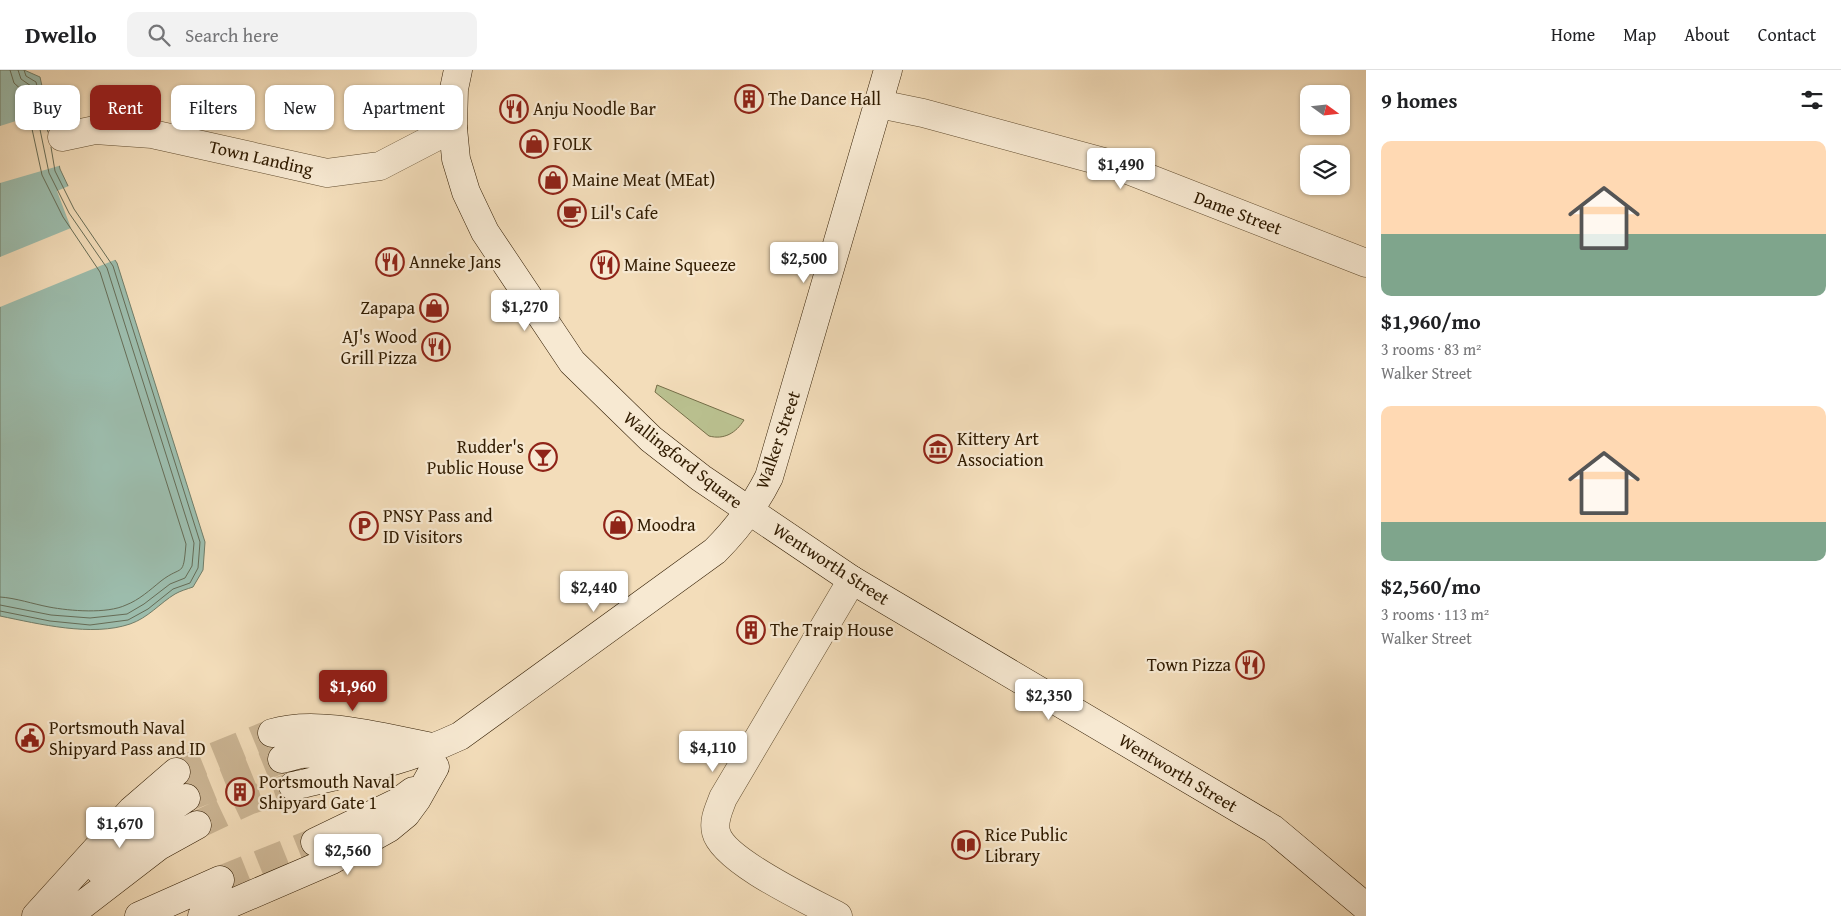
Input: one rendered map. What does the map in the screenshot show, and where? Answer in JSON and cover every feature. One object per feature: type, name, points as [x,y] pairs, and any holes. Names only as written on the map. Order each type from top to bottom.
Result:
[{"type":"street","name":"Wallingford Square","points":[[455,85],[458,70]]},
{"type":"street","name":"Walker Street","points":[[315,842],[398,802],[409,794],[444,750],[715,551],[732,534],[749,511],[769,477],[888,70]]},
{"type":"street","name":"Dame Street","points":[[879,104],[923,113],[1115,165],[1366,263]]},
{"type":"street","name":"Town Landing","points":[[62,137],[95,130],[152,134],[326,173],[380,166],[449,130]]},
{"type":"street","name":"Wallingford Square","points":[[453,130],[456,159],[466,192],[485,232],[572,362],[651,439],[701,478],[749,511]]},
{"type":"street","name":"Wentworth Street","points":[[749,511],[852,580],[1273,829],[1366,907]]},
{"type":"street","points":[[838,916],[734,856],[720,841],[715,824],[723,798],[852,580]]},
{"type":"street","points":[[272,733],[285,729],[304,728],[351,733],[444,750]]},
{"type":"street","points":[[282,759],[301,754],[348,750],[444,750]]},
{"type":"street","name":"Walker Street","points":[[293,786],[444,750]]},
{"type":"street","points":[[202,916],[330,861],[390,828],[406,814],[418,799],[444,750]]},
{"type":"street","points":[[36,916],[132,810],[176,772]]},
{"type":"street","points":[[50,916],[146,825],[186,798]]},
{"type":"street","points":[[68,916],[159,846],[197,825]]},
{"type":"street","points":[[139,916],[220,880]]},
{"type":"green space","points":[[657,385],[744,420],[737,429],[725,436],[709,436],[655,392]]},
{"type":"water","points":[[0,70],[24,70],[40,77],[42,85],[15,85],[15,130],[52,130],[60,169],[78,207],[117,263],[205,542],[203,570],[193,587],[175,594],[148,614],[130,624],[115,628],[99,629],[65,628],[0,616]]},
{"type":"pier","points":[[15,121],[15,130],[55,130],[62,165],[0,183],[0,126]]},
{"type":"pier","points":[[71,185],[81,206],[117,259],[0,307],[0,257],[71,228],[57,191]]},
{"type":"tunnel","points":[[176,772],[272,733]]},
{"type":"tunnel","points":[[186,798],[282,759]]},
{"type":"tunnel","points":[[197,825],[248,801],[293,786]]},
{"type":"tunnel","points":[[220,880],[315,842]]},
{"type":"place","name":"The Dance Hall","points":[[749,99]]},
{"type":"place","name":"Anju Noodle Bar","points":[[514,109]]},
{"type":"place","name":"FOLK","points":[[534,144]]},
{"type":"place","name":"Maine Meat (MEat)","points":[[553,180]]},
{"type":"place","name":"Lil's Cafe","points":[[572,213]]},
{"type":"place","name":"Anneke Jans","points":[[390,262]]},
{"type":"place","name":"Maine Squeeze","points":[[605,265]]},
{"type":"place","name":"Zapapa","points":[[434,308]]},
{"type":"place","name":"AJ's Wood Grill Pizza","points":[[436,347]]},
{"type":"place","name":"Kittery Art Association","points":[[938,449]]},
{"type":"place","name":"Rudder's Public House","points":[[543,457]]},
{"type":"place","name":"Moodra","points":[[618,525]]},
{"type":"place","name":"PNSY Pass and ID Visitors","points":[[364,526]]},
{"type":"place","name":"The Traip House","points":[[751,630]]},
{"type":"place","name":"Town Pizza","points":[[1250,665]]},
{"type":"place","name":"Portsmouth Naval Shipyard Pass and ID","points":[[30,738]]},
{"type":"place","name":"Portsmouth Naval Shipyard Gate 1","points":[[240,792]]},
{"type":"place","name":"Rice Public Library","points":[[966,845]]}]
